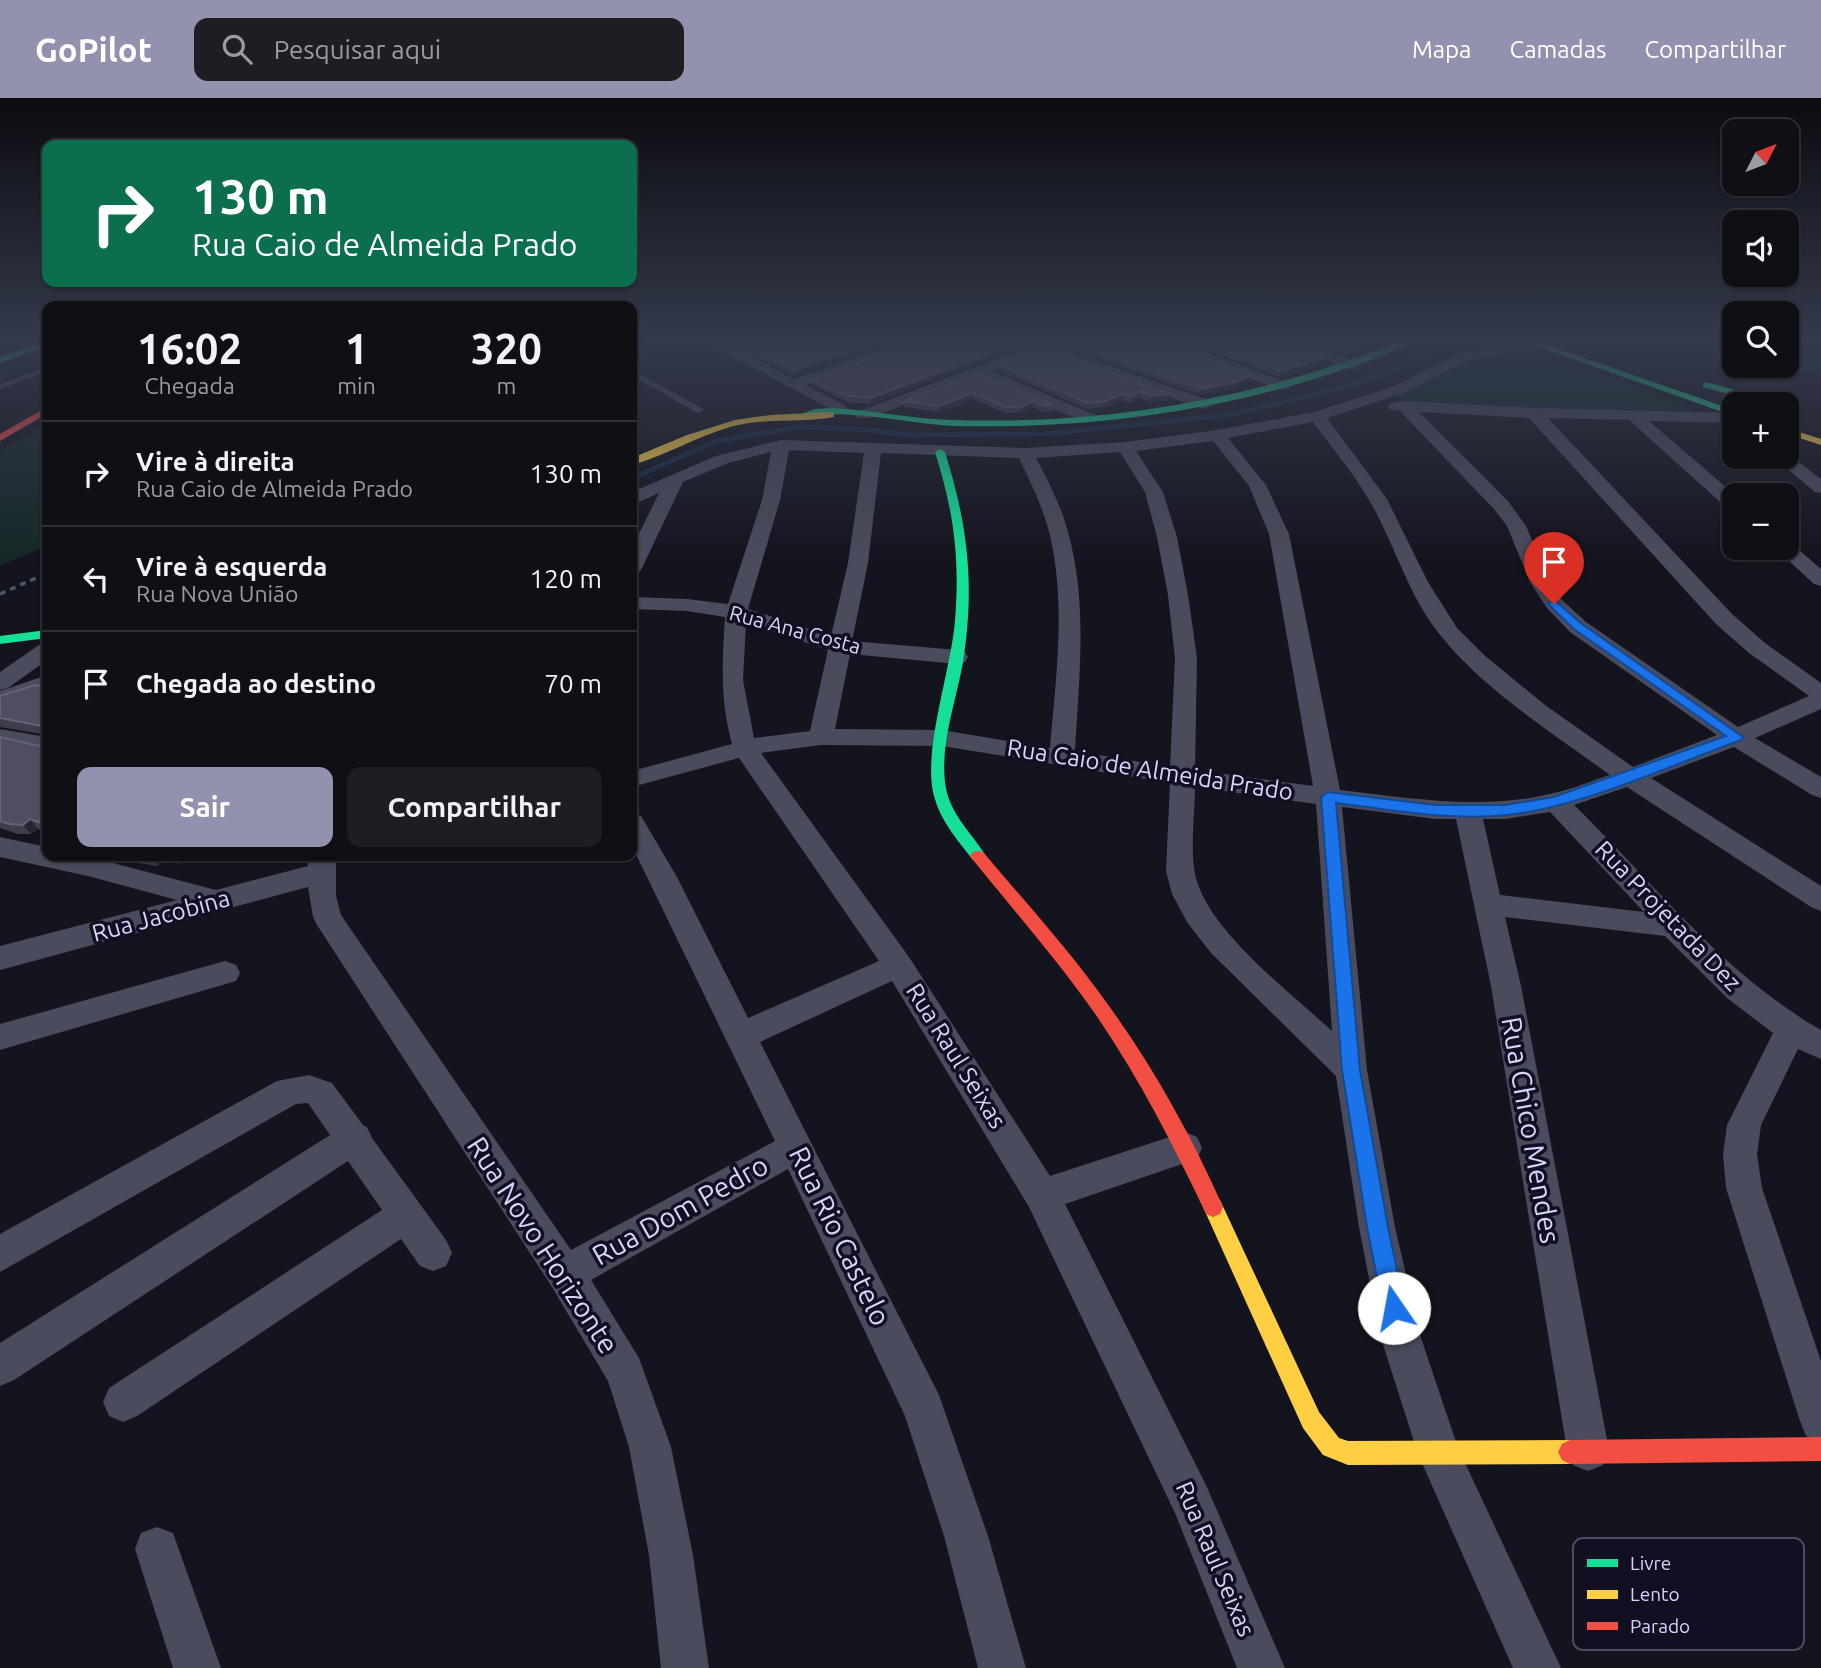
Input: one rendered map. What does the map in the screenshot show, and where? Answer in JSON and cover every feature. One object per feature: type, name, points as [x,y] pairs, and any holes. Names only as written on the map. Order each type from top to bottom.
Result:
[{"type":"street","points":[[0,438],[40,414]]},
{"type":"street","points":[[637,460],[704,432],[755,420],[804,414]]},
{"type":"street","points":[[875,414],[970,423],[1120,414]]},
{"type":"street","points":[[1080,414],[1089,418]]},
{"type":"street","points":[[1412,414],[1501,505],[1516,526],[1540,582],[1554,604],[1578,627],[1736,737],[1821,789]]},
{"type":"street","points":[[1535,414],[1724,619],[1757,648],[1821,694]]},
{"type":"street","points":[[1566,414],[1722,417]]},
{"type":"street","points":[[637,497],[732,454],[781,445],[1025,453],[1125,447],[1217,435],[1317,415],[1378,499],[1418,582],[1449,632],[1476,660],[1630,777],[1821,900]]},
{"type":"street","points":[[1635,417],[1722,493]]},
{"type":"street","points":[[1706,418],[1722,426]]},
{"type":"street","points":[[1799,434],[1821,442]]},
{"type":"street","points":[[1217,435],[1257,485],[1279,534],[1298,626],[1328,797],[1351,1070],[1377,1227],[1400,1335],[1439,1454],[1537,1668]]},
{"type":"street","name":"Rua Raul Seixas","points":[[781,445],[771,500],[736,612],[732,680],[737,719],[745,748],[898,965],[1042,1195],[1191,1500],[1261,1668]]},
{"type":"street","points":[[1125,447],[1154,492],[1167,537],[1178,595],[1186,658],[1180,871],[1186,894],[1197,914],[1221,944],[1351,1070]]},
{"type":"street","points":[[821,737],[858,563],[873,448]]},
{"type":"street","points":[[940,452],[957,510],[961,543],[957,657],[942,738],[938,784],[949,816],[966,841],[1102,1009],[1140,1066],[1185,1149],[1311,1420],[1331,1447],[1348,1452],[1439,1454],[1821,1449]]},
{"type":"street","points":[[1025,453],[1042,486],[1061,541],[1068,592],[1069,644],[1062,756]]},
{"type":"street","points":[[1797,469],[1821,488]]},
{"type":"street","points":[[637,558],[675,478]]},
{"type":"street","points":[[1798,560],[1821,580]]},
{"type":"street","name":"Rua Ana Costa","points":[[637,603],[687,605],[736,612],[839,646],[957,657]]},
{"type":"street","points":[[0,640],[42,635]]},
{"type":"street","points":[[0,683],[42,654]]},
{"type":"street","points":[[0,699],[42,684]]},
{"type":"street","name":"Rua Caio de Almeida Prado","points":[[637,778],[745,748],[821,737],[942,738],[1182,777],[1328,797],[1468,812],[1505,810],[1556,802],[1630,777],[1736,737],[1821,700]]},
{"type":"street","points":[[0,737],[42,744]]},
{"type":"street","name":"Rua Projetada Dez","points":[[1556,802],[1624,870],[1672,926],[1724,979],[1806,1038]]},
{"type":"street","name":"Rua Chico Mendes","points":[[1468,812],[1506,986],[1588,1450]]},
{"type":"street","name":"Rua Rio Castelo","points":[[637,831],[663,877],[924,1409],[966,1536],[1002,1668]]},
{"type":"street","points":[[0,847],[42,856]]},
{"type":"street","points":[[66,861],[219,902]]},
{"type":"street","name":"Rua Jacobina","points":[[0,958],[219,902],[324,861]]},
{"type":"street","name":"Rua Novo Horizonte","points":[[324,861],[327,917],[565,1274],[625,1372],[650,1447],[671,1555],[685,1668]]},
{"type":"street","points":[[1488,904],[1672,926]]},
{"type":"street","points":[[741,1036],[898,965]]},
{"type":"street","points":[[0,1037],[225,973]]},
{"type":"street","points":[[1806,1038],[1744,1125],[1740,1154],[1744,1188],[1821,1421]]},
{"type":"street","points":[[0,1254],[289,1091],[313,1089],[320,1093],[355,1138],[433,1253]]},
{"type":"street","points":[[0,1366],[355,1138]]},
{"type":"street","name":"Rua Dom Pedro","points":[[565,1274],[796,1147]]},
{"type":"street","points":[[1042,1195],[1185,1149]]},
{"type":"street","points":[[123,1402],[406,1215]]},
{"type":"street","points":[[157,1549],[197,1668]]},
{"type":"green space","points":[[42,426],[42,547],[0,566],[0,451]]},
{"type":"building","points":[[35,685],[42,686],[42,726],[0,718],[0,696]]},
{"type":"building","points":[[0,737],[39,746],[42,743],[42,823],[30,819],[23,825],[0,821]]},
{"type":"waterway","points":[[637,476],[717,441],[798,427],[871,430],[907,435],[1045,434],[1232,414]]},
{"type":"railway","points":[[0,594],[42,575]]},
{"type":"traffic: fast","points":[[860,414],[969,423],[1026,423],[1136,414]]},
{"type":"traffic: fast","points":[[940,452],[960,526],[963,584],[957,659],[939,757],[939,787],[949,814],[978,856]]},
{"type":"traffic: fast","points":[[0,640],[42,635]]},
{"type":"traffic: slow","points":[[637,460],[690,437],[735,423],[770,417],[831,415]]},
{"type":"traffic: slow","points":[[1799,435],[1821,442]]},
{"type":"traffic: slow","points":[[1213,1207],[1311,1420],[1331,1447],[1348,1453],[1570,1452]]},
{"type":"traffic: jam","points":[[0,438],[40,414]]},
{"type":"traffic: jam","points":[[978,856],[1073,971],[1119,1034],[1162,1106],[1213,1207]]},
{"type":"traffic: jam","points":[[1570,1452],[1821,1449]]},
{"type":"route","points":[[1394,1308],[1377,1227],[1351,1070],[1328,797],[1435,810],[1505,810],[1556,802],[1736,737],[1578,627],[1554,604]]}]
